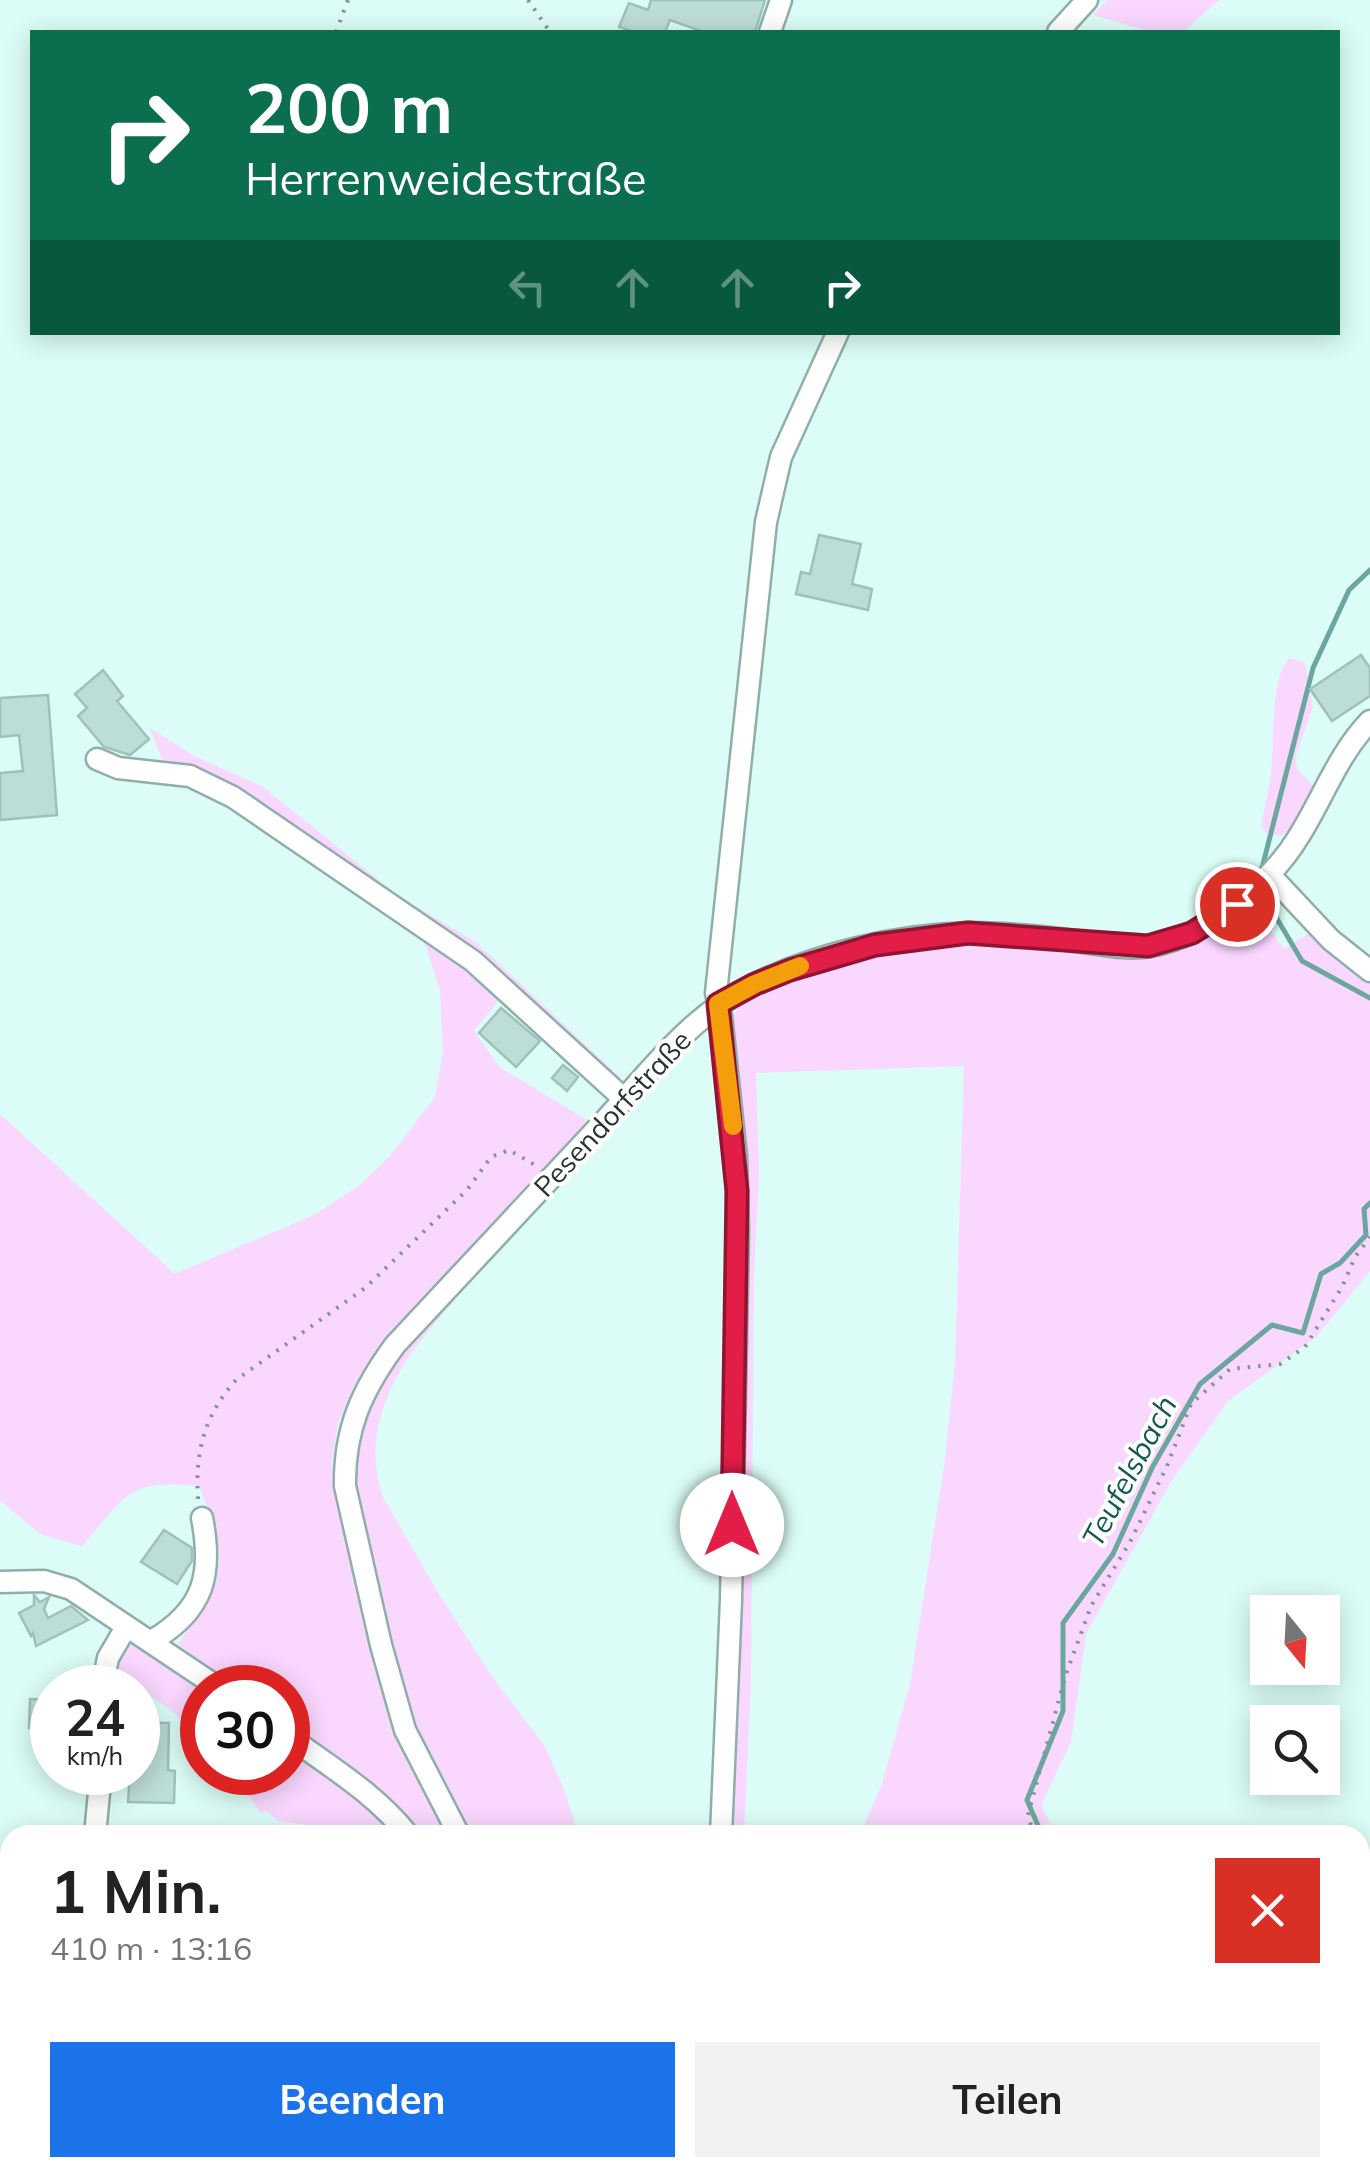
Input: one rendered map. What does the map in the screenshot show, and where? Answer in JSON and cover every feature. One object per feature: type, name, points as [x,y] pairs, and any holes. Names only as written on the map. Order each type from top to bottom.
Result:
[{"type":"street","points":[[771,30],[782,0]]},
{"type":"street","points":[[1060,30],[1087,0]]},
{"type":"street","points":[[721,1825],[730,1620],[738,1210],[717,983],[766,522],[781,457],[837,335]]},
{"type":"street","name":"Pesendorfstraße","points":[[454,1825],[414,1753],[396,1701],[345,1486],[346,1446],[355,1409],[385,1358],[624,1099],[718,1004],[790,970],[875,945],[968,933],[1125,947],[1160,944],[1192,933],[1270,875],[1298,838],[1342,756],[1370,721]]},
{"type":"street","points":[[98,759],[118,768],[190,776],[233,797],[472,961],[624,1099]]},
{"type":"street","points":[[1270,875],[1330,940],[1370,971]]},
{"type":"street","points":[[152,1640],[178,1623],[198,1599],[208,1552],[202,1518]]},
{"type":"street","points":[[0,1582],[58,1583],[187,1665]]},
{"type":"street","points":[[107,1665],[126,1627]]},
{"type":"street","points":[[310,1752],[370,1796],[398,1825]]},
{"type":"street","points":[[96,1825],[99,1795]]},
{"type":"path","points":[[337,30],[348,0]]},
{"type":"path","points":[[528,0],[549,30]]},
{"type":"path","points":[[202,1518],[196,1473],[199,1444],[220,1398],[236,1380],[365,1288],[466,1190],[491,1157],[509,1150],[530,1160],[548,1180]]},
{"type":"path","points":[[1031,1825],[1028,1815],[1065,1677],[1091,1606],[1130,1542],[1167,1466],[1191,1404],[1230,1369],[1280,1364],[1305,1347],[1342,1288],[1355,1256],[1370,1237]]},
{"type":"shaded area","points":[[1107,0],[1219,0],[1185,30],[1144,30],[1093,15]]},
{"type":"shaded area","points":[[1289,658],[1305,663],[1313,707],[1295,758],[1298,770],[1315,788],[1303,822],[1280,836],[1266,833],[1261,826],[1271,769],[1276,693]]},
{"type":"shaded area","points":[[150,728],[194,756],[263,787],[396,894],[477,943],[621,1078],[602,1089],[505,994],[474,1030],[499,1067],[592,1123],[376,1354],[353,1388],[338,1423],[332,1461],[336,1498],[390,1712],[445,1825],[413,1825],[403,1811],[310,1745],[310,1665],[204,1665],[178,1644],[206,1602],[219,1569],[216,1534],[199,1486],[156,1485],[130,1494],[82,1546],[42,1535],[0,1501],[0,1114],[175,1274],[314,1215],[360,1185],[391,1155],[435,1097],[443,1052],[440,991],[422,934],[248,813],[165,767]]},
{"type":"shaded area","points":[[1259,896],[1268,926],[1284,949],[1311,932],[1343,966],[1370,977],[1370,1271],[1316,1337],[1228,1401],[1172,1480],[1086,1634],[1071,1742],[1041,1805],[1051,1825],[864,1825],[882,1784],[910,1684],[945,1460],[955,1363],[964,1066],[756,1073],[759,1176],[754,1275],[751,1682],[744,1825],[728,1825],[733,1018],[741,1001],[759,989],[855,957],[966,942],[1014,942],[1141,953]]},
{"type":"shaded area","points":[[458,1297],[421,1340],[391,1388],[376,1440],[376,1468],[383,1497],[437,1591],[493,1678],[546,1748],[575,1825],[465,1825],[418,1734],[390,1646],[358,1515],[352,1461],[369,1405],[396,1357]]},
{"type":"shaded area","points":[[131,1645],[145,1650],[180,1675],[180,1718],[160,1702],[160,1665],[117,1665],[122,1650]]},
{"type":"shaded area","points":[[310,1767],[376,1812],[387,1825],[308,1825],[278,1821],[266,1811],[261,1813],[248,1795],[310,1795]]},
{"type":"building","points":[[651,0],[765,0],[756,30],[698,30],[670,20],[666,30],[619,27],[629,3],[648,10]]},
{"type":"building","points":[[819,535],[861,544],[852,584],[872,589],[868,610],[796,594],[801,572],[810,574]]},
{"type":"building","points":[[1361,655],[1370,668],[1370,696],[1332,721],[1310,689]]},
{"type":"building","points":[[103,670],[123,696],[117,701],[149,739],[130,755],[104,747],[78,716],[87,708],[75,694]]},
{"type":"building","points":[[48,695],[57,815],[0,820],[0,773],[23,771],[19,735],[0,737],[0,698]]},
{"type":"building","points":[[501,1008],[540,1041],[516,1067],[479,1033]]},
{"type":"building","points":[[563,1065],[578,1077],[567,1091],[552,1078]]},
{"type":"building","points":[[164,1530],[192,1548],[192,1561],[177,1584],[141,1562]]},
{"type":"building","points":[[34,1595],[40,1602],[49,1597],[44,1609],[48,1618],[71,1606],[88,1620],[36,1646],[33,1633],[31,1636],[19,1613],[34,1605]]},
{"type":"building","points":[[160,1723],[169,1723],[168,1770],[175,1771],[174,1803],[128,1802],[128,1795],[160,1795]]},
{"type":"waterway","name":"Teufelsbach","points":[[1262,868],[1313,668],[1349,590],[1370,570]]},
{"type":"waterway","name":"Teufelsbach","points":[[1263,895],[1302,961],[1370,998]]},
{"type":"waterway","name":"Teufelsbach","points":[[1038,1825],[1027,1800],[1063,1711],[1063,1623],[1113,1554],[1152,1468],[1200,1384],[1272,1325],[1303,1333],[1321,1274],[1340,1263],[1366,1235],[1364,1209],[1370,1203]]},
{"type":"slow traffic","points":[[733,1126],[718,1004],[800,966]]},
{"type":"route","points":[[732,1525],[737,1191],[718,1004],[790,970],[875,945],[968,933],[1148,946],[1192,933],[1237,904]]}]
